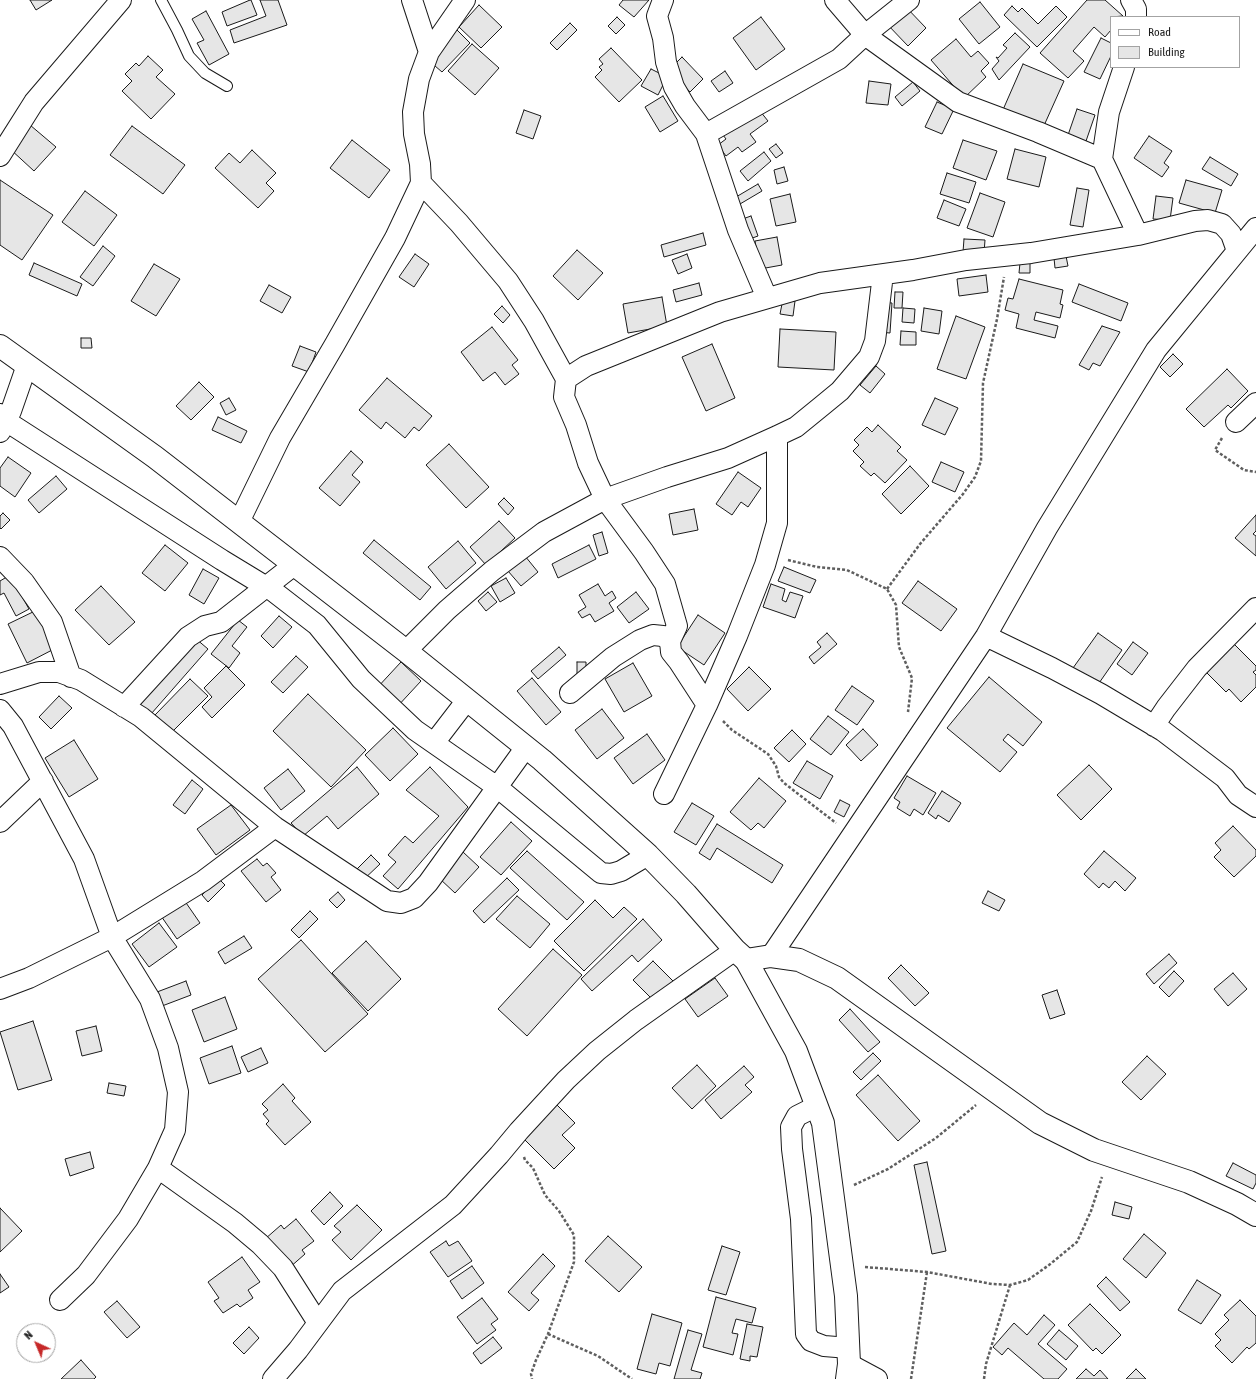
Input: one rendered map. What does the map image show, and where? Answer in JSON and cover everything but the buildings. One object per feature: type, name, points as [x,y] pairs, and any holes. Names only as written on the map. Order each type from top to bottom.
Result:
[{"type":"main road","points":[[0,346],[155,457],[406,651],[526,747],[648,855],[686,894],[740,955],[796,1051],[823,1123],[834,1195],[846,1296],[848,1364]]},
{"type":"main road","points":[[740,955],[771,956],[799,960],[837,978],[1040,1123],[1094,1150],[1189,1182],[1237,1204],[1256,1215]]},
{"type":"street","points":[[0,156],[34,102],[121,0]]},
{"type":"street","points":[[412,0],[429,52]]},
{"type":"street","points":[[239,522],[280,438],[395,238],[421,183],[420,164],[414,134],[412,112],[419,79],[429,52],[465,0]]},
{"type":"street","points":[[663,0],[657,16],[666,62],[674,87],[685,106],[706,134],[738,230],[767,298]]},
{"type":"street","points":[[835,0],[865,35],[958,102],[1038,132],[1102,159]]},
{"type":"street","points":[[706,134],[839,59],[865,35],[909,0]]},
{"type":"street","points":[[1131,0],[1136,8],[1136,16]]},
{"type":"street","points":[[1124,68],[1109,112],[1102,159],[1138,234]]},
{"type":"street","points":[[421,183],[459,223],[508,281],[534,321],[566,379],[564,397],[576,426],[588,463],[605,499],[644,552],[665,584],[677,626],[670,641],[671,652],[680,662],[707,705]]},
{"type":"street","points":[[566,379],[586,366],[720,312],[820,283],[966,260],[1031,253],[1138,234],[1195,221],[1208,220],[1222,224],[1231,234],[1237,251]]},
{"type":"street","points":[[771,956],[986,636],[1050,521],[1156,350],[1256,228]]},
{"type":"street","points":[[406,651],[447,610],[492,571],[544,532],[605,499],[728,458],[796,426],[840,391],[869,357],[875,341],[883,274]]},
{"type":"street","points":[[27,365],[11,411],[2,423],[266,587],[317,625],[361,679],[415,730],[497,787],[601,873],[611,874],[621,871],[648,855]]},
{"type":"street","points":[[1236,422],[1256,403]]},
{"type":"street","points":[[664,794],[707,705],[737,636],[765,565],[777,523],[777,436]]},
{"type":"street","points":[[0,557],[24,582],[52,622],[71,677]]},
{"type":"street","points":[[124,707],[188,637],[205,626],[221,622],[294,565]]},
{"type":"street","points":[[1154,726],[1197,668],[1256,608]]},
{"type":"street","points":[[570,693],[613,657],[640,640],[653,635],[663,636],[670,641]]},
{"type":"street","points":[[986,636],[1073,680],[1154,726],[1225,778],[1238,794],[1256,807]]},
{"type":"street","points":[[0,684],[39,672],[59,672],[81,680],[141,717],[275,827],[387,901],[401,903],[414,898],[428,883],[526,747]]},
{"type":"street","points":[[434,743],[467,700]]},
{"type":"street","points":[[0,710],[13,726],[84,859],[112,936],[150,999],[168,1048],[178,1092],[175,1130],[158,1168],[128,1219],[86,1275],[60,1300]]},
{"type":"street","points":[[0,822],[43,781]]},
{"type":"street","points":[[0,989],[29,978],[112,936],[203,881],[275,827]]},
{"type":"street","points":[[273,1379],[298,1350],[342,1290],[453,1205],[499,1155],[518,1131],[566,1080],[597,1051],[636,1020],[740,955]]},
{"type":"street","points":[[816,1106],[797,1116],[791,1127],[792,1149],[801,1219],[806,1334],[811,1341],[824,1346],[848,1364],[877,1379]]},
{"type":"street","points":[[158,1168],[235,1223],[260,1244],[283,1268],[318,1323]]},
{"type":"lane","points":[[161,0],[189,56],[205,74],[227,86]]},
{"type":"path","points":[[887,589],[920,544],[963,494],[975,477],[979,466],[981,460],[983,383],[997,319],[1007,256]]},
{"type":"path","points":[[1215,450],[1244,470],[1256,472]]},
{"type":"path","points":[[768,555],[817,567],[847,570],[887,589],[896,606],[899,647],[912,678],[908,717]]},
{"type":"path","points":[[707,705],[732,730],[768,754],[776,766],[779,777],[784,783],[853,836]]},
{"type":"path","points":[[834,1195],[888,1169],[936,1138],[994,1090]]},
{"type":"path","points":[[518,1131],[525,1160],[533,1168],[545,1195],[559,1212],[574,1235],[574,1262],[548,1334],[536,1360],[531,1374],[532,1379]]},
{"type":"path","points":[[842,1266],[927,1272],[992,1284],[1010,1285],[1028,1280],[1050,1265],[1077,1242],[1091,1211],[1109,1155]]},
{"type":"path","points":[[911,1379],[927,1272]]},
{"type":"path","points":[[984,1379],[986,1364],[1010,1285]]},
{"type":"path","points":[[548,1334],[598,1356],[632,1379]]}]
